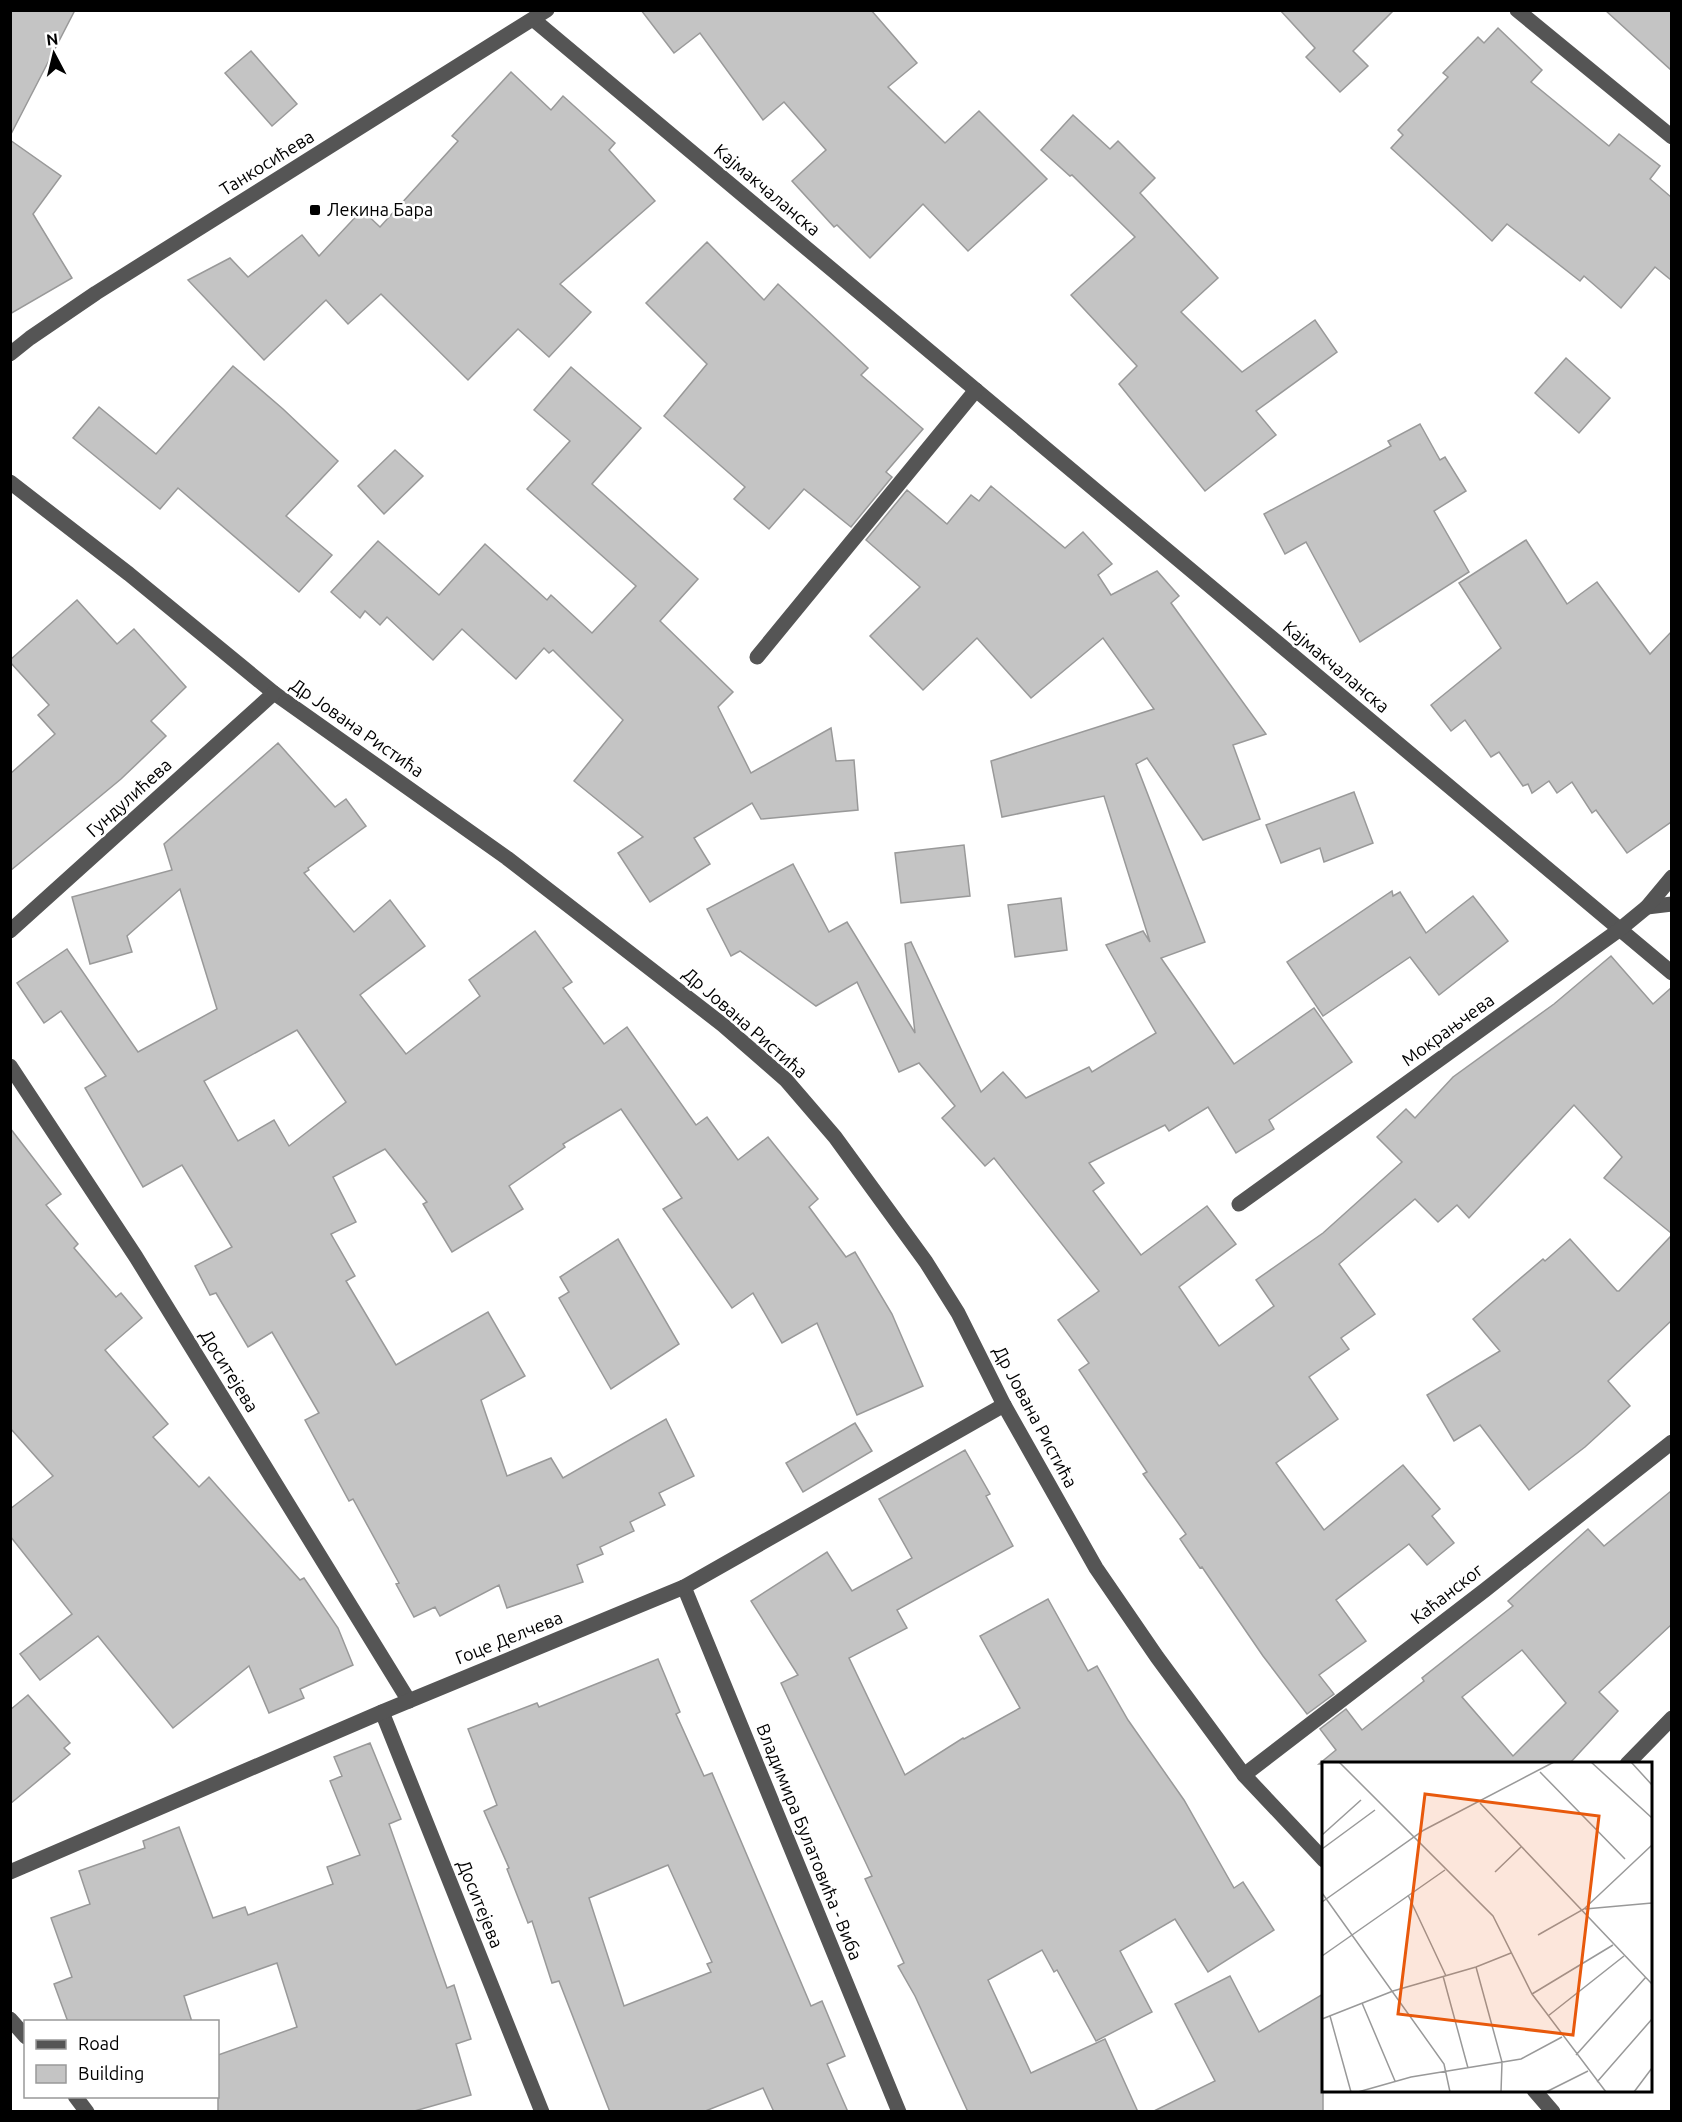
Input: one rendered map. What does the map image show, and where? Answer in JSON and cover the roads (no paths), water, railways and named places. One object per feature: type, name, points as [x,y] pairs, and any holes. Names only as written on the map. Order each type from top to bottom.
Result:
[{"type":"street","name":"Танкосићева","points":[[10,354],[96,292],[547,10]]},
{"type":"street","points":[[1517,10],[1671,137]]},
{"type":"street","name":"Кајмакчаланска","points":[[534,20],[1671,973]]},
{"type":"street","points":[[757,657],[976,390]]},
{"type":"street","name":"Др Јована Ристића","points":[[10,482],[129,574],[274,693],[507,858],[723,1025],[786,1080],[835,1137],[926,1262],[958,1312],[1004,1405],[1096,1568],[1157,1657],[1244,1774],[1322,1859]]},
{"type":"street","name":"Гундулићева","points":[[10,931],[274,693]]},
{"type":"street","name":"Мокрањчева","points":[[1239,1204],[1619,930],[1647,907],[1671,877]]},
{"type":"street","points":[[1647,907],[1671,904]]},
{"type":"street","name":"Доситејева","points":[[10,1066],[135,1257],[409,1701]]},
{"type":"street","name":"Гоце Делчева","points":[[10,1872],[382,1712],[684,1587],[1004,1405]]},
{"type":"street","name":"Каћанског","points":[[1244,1774],[1494,1583],[1671,1442]]},
{"type":"street","name":"Владимира Булатовића - Виба","points":[[684,1587],[899,2112]]},
{"type":"street","name":"Доситејева","points":[[382,1712],[542,2112]]},
{"type":"street","points":[[1629,1762],[1671,1718]]},
{"type":"street","points":[[10,2019],[24,2035]]},
{"type":"street","points":[[1535,2092],[1553,2112]]},
{"type":"street","points":[[76,2098],[87,2112]]},
{"type":"place","name":"Лекина Бара","points":[[315,210]]}]
